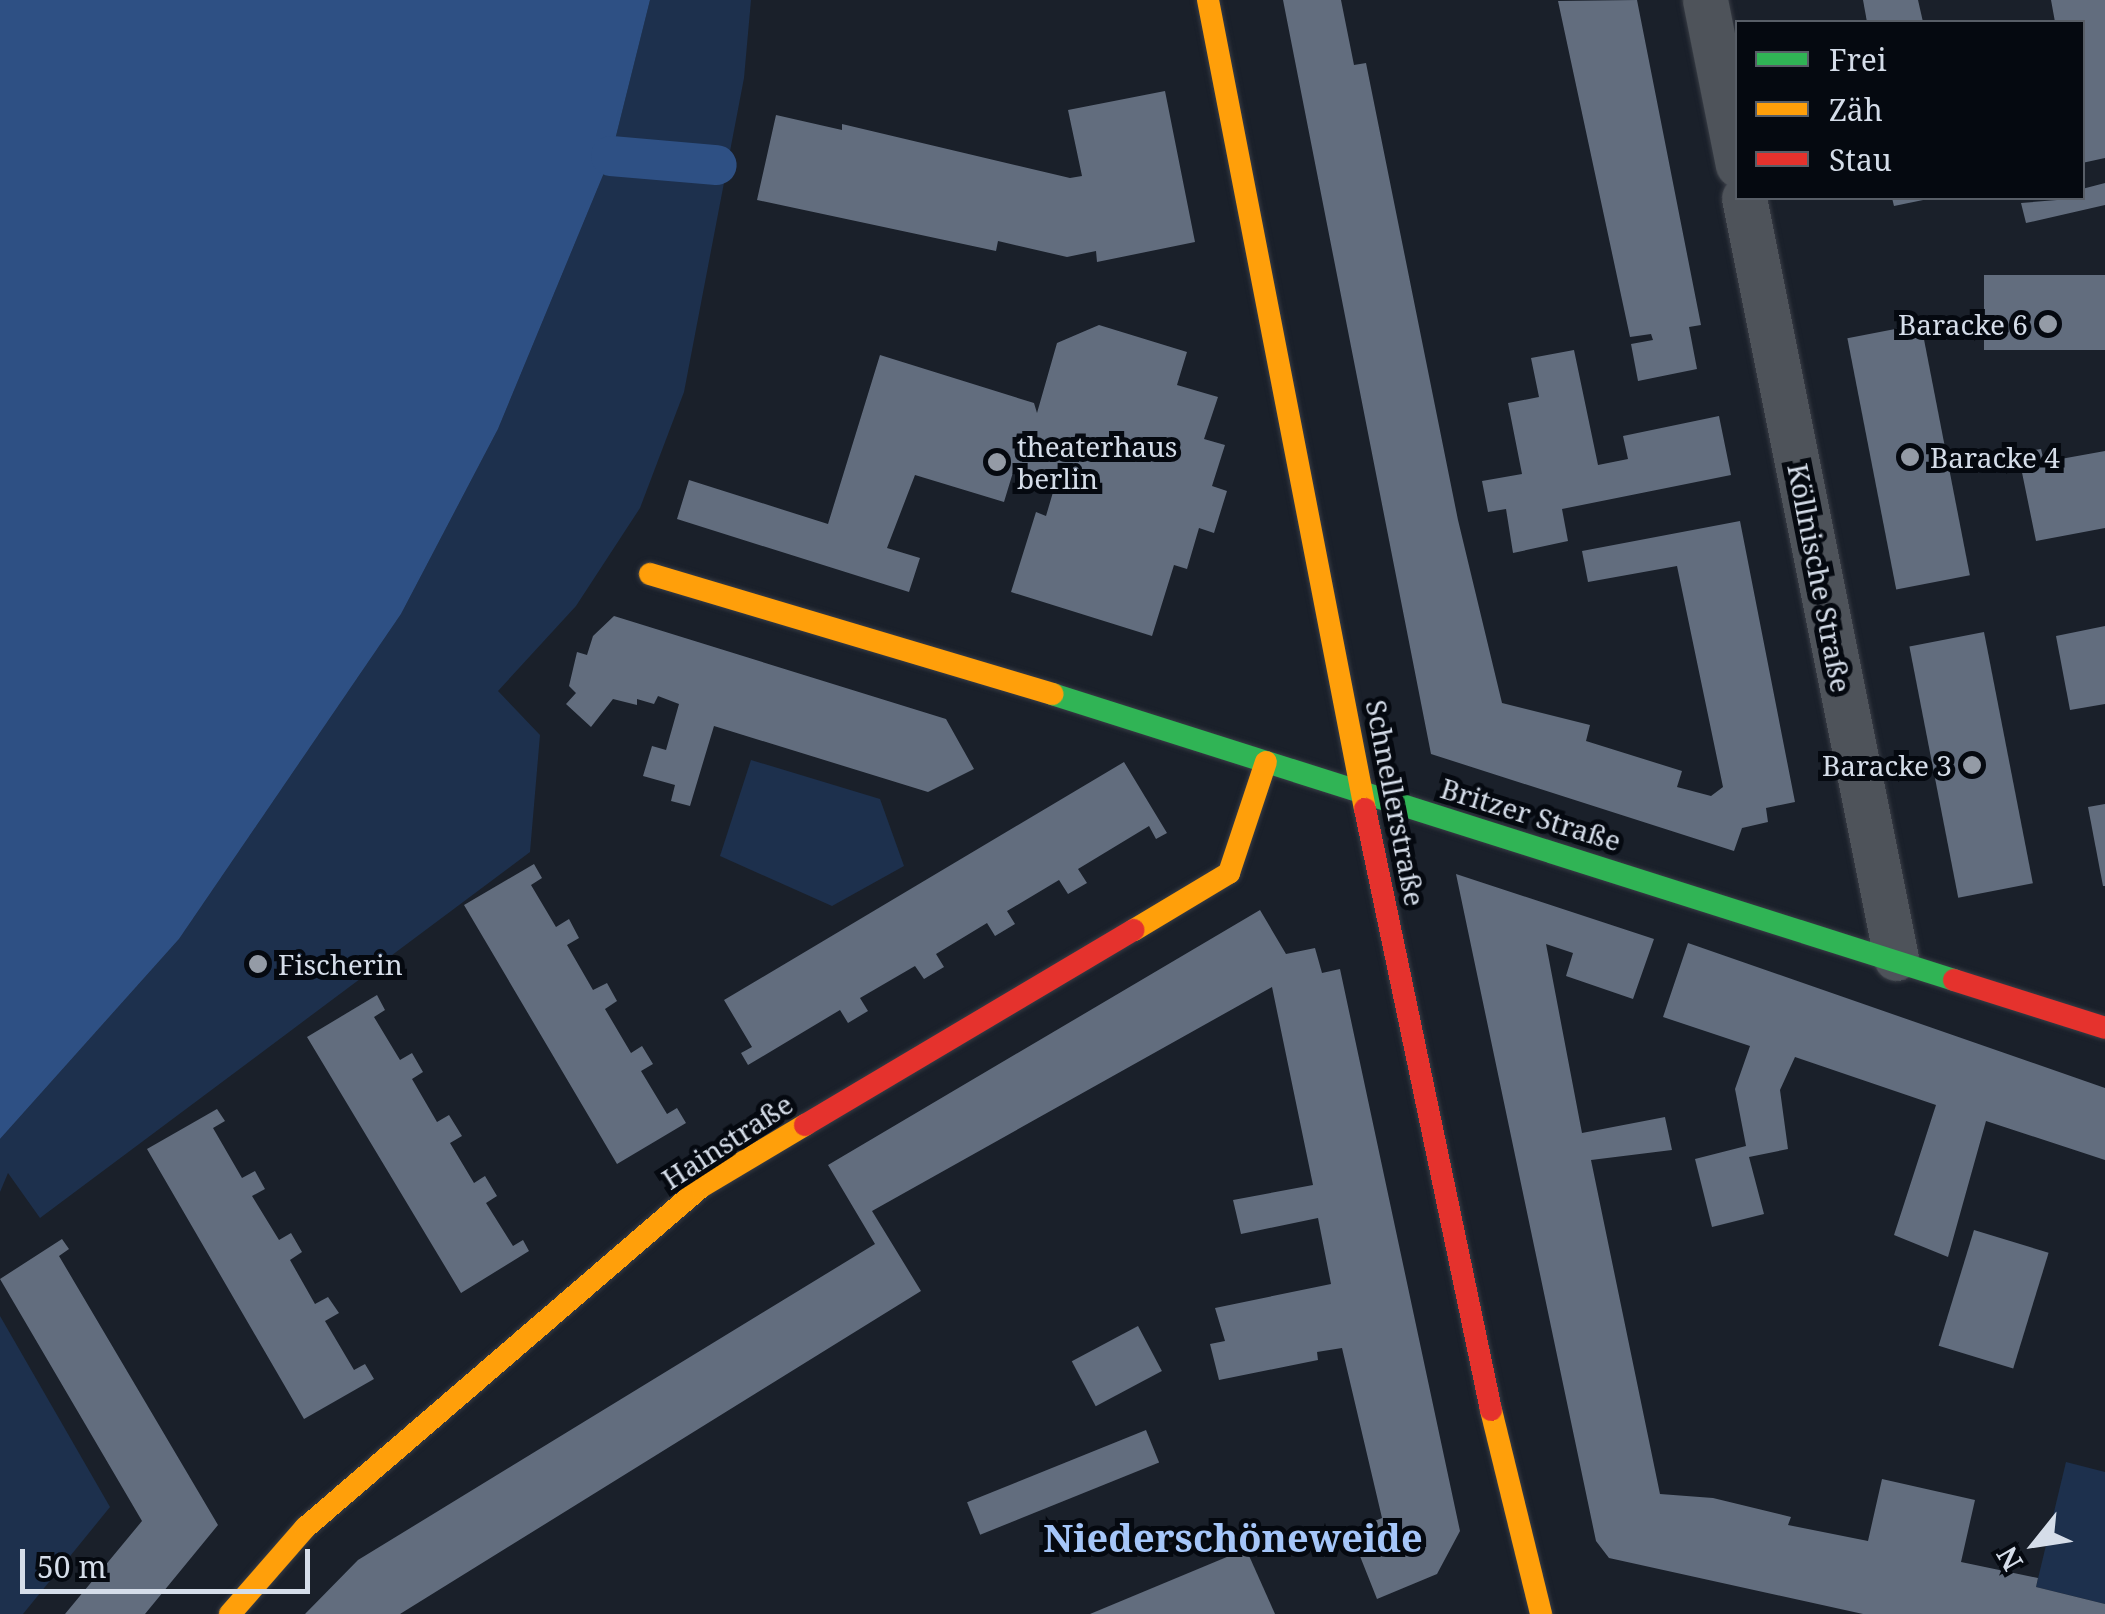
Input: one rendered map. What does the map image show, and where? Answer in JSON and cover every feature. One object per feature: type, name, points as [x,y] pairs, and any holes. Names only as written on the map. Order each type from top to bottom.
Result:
[{"type":"street","name":"Schnellerstraße","points":[[1208,0],[1362,792],[1509,1498],[1541,1614]]},
{"type":"street","points":[[1704,0],[1735,150]]},
{"type":"street","name":"Köllnische Straße","points":[[1744,200],[1896,958]]},
{"type":"street","name":"Britzer Straße","points":[[650,574],[1896,958],[2105,1028]]},
{"type":"street","name":"Hainstraße","points":[[230,1614],[305,1528],[702,1186],[1229,874],[1266,762]]},
{"type":"shaded area","points":[[0,0],[650,0],[611,156],[498,429],[401,614],[179,939],[0,1139]]},
{"type":"shaded area","points":[[650,0],[751,0],[744,78],[684,392],[640,508],[576,606],[498,691],[540,735],[530,852],[40,1218],[8,1173],[0,1192],[0,1139],[179,939],[401,614],[498,429],[611,156]]},
{"type":"shaded area","points":[[751,760],[880,799],[904,866],[832,906],[720,856]]},
{"type":"shaded area","points":[[0,1316],[110,1507],[23,1614],[0,1614]]},
{"type":"shaded area","points":[[2066,1462],[2105,1472],[2105,1604],[2036,1587]]},
{"type":"building","points":[[1283,0],[1341,0],[1354,65],[1366,63],[1458,520],[1502,703],[1590,725],[1586,741],[1682,771],[1677,787],[1711,796],[1723,787],[1677,566],[1588,582],[1582,551],[1740,521],[1795,802],[1766,808],[1768,822],[1742,828],[1734,851],[1431,754]]},
{"type":"building","points":[[1637,0],[1701,325],[1689,327],[1697,369],[1638,381],[1631,344],[1653,340],[1651,334],[1630,337],[1558,1]]},
{"type":"building","points":[[1863,0],[1918,0],[1923,20],[1867,20]]},
{"type":"building","points":[[2051,0],[2105,0],[2105,158],[2085,162],[2085,20],[2055,20]]},
{"type":"building","points":[[1165,91],[1195,242],[1097,262],[1096,251],[1067,257],[998,241],[996,251],[757,200],[776,115],[842,130],[842,124],[1070,178],[1082,176],[1068,110]]},
{"type":"building","points":[[2105,183],[2105,205],[2026,223],[2021,203],[2085,200],[2085,188]]},
{"type":"building","points":[[1892,200],[1923,200],[1894,206]]},
{"type":"building","name":"Baracke 6","points":[[1984,275],[2105,275],[2105,350],[1984,350]]},
{"type":"building","name":"Baracke 4","points":[[1921,324],[1970,575],[1896,590],[1847,338]]},
{"type":"building","points":[[1099,325],[1187,352],[1177,385],[1218,397],[1204,439],[1225,445],[1212,486],[1227,491],[1214,533],[1199,528],[1187,569],[1174,565],[1152,636],[1011,592],[1036,512],[1046,516],[1056,482],[1014,469],[1004,502],[915,475],[887,548],[920,558],[909,592],[677,519],[689,480],[828,524],[880,355],[1034,403],[1037,413],[1057,343]]},
{"type":"building","points":[[1574,350],[1598,465],[1628,459],[1623,436],[1719,416],[1731,475],[1562,509],[1568,541],[1513,553],[1506,509],[1488,512],[1482,481],[1522,474],[1508,403],[1539,397],[1531,358]]},
{"type":"building","points":[[2041,449],[2044,462],[2105,451],[2105,528],[2036,541],[2018,453]]},
{"type":"building","points":[[614,616],[946,719],[974,769],[928,792],[714,726],[690,806],[671,801],[675,785],[643,776],[652,746],[666,750],[679,704],[658,696],[654,704],[637,699],[637,705],[613,699],[591,727],[566,704],[576,693],[569,686],[577,652],[587,655],[593,636]]},
{"type":"building","points":[[2105,626],[2105,704],[2070,710],[2056,636]]},
{"type":"building","name":"Baracke 3","points":[[1984,632],[2033,883],[1958,898],[1909,647]]},
{"type":"building","points":[[1124,762],[1167,833],[1156,839],[1149,826],[1078,869],[1087,883],[1068,894],[1059,880],[1007,911],[1015,924],[995,936],[987,923],[936,954],[944,967],[924,979],[915,966],[860,998],[868,1011],[848,1023],[840,1010],[748,1065],[741,1053],[752,1047],[724,1000]]},
{"type":"building","points":[[2105,804],[2105,886],[2103,886],[2088,807]]},
{"type":"building","points":[[534,864],[542,878],[531,885],[556,927],[569,919],[579,938],[567,945],[593,990],[607,983],[617,1001],[605,1009],[631,1053],[642,1046],[653,1064],[641,1071],[667,1114],[677,1108],[686,1123],[617,1164],[464,905]]},
{"type":"building","points":[[1456,874],[1654,939],[1633,999],[1566,976],[1573,953],[1546,944],[1582,1133],[1665,1117],[1672,1150],[1591,1160],[1660,1494],[1713,1498],[1791,1517],[1788,1525],[1868,1541],[1882,1479],[1975,1500],[1961,1562],[2038,1578],[2036,1587],[2105,1604],[2105,1614],[1863,1614],[1609,1558],[1596,1541]]},
{"type":"building","points":[[1260,910],[1286,954],[1315,948],[1322,973],[1340,969],[1460,1531],[1437,1574],[1377,1599],[1350,1531],[1382,1518],[1342,1348],[1317,1352],[1318,1360],[1219,1380],[1210,1344],[1225,1341],[1215,1308],[1331,1284],[1318,1218],[1241,1234],[1233,1200],[1313,1185],[1272,987],[872,1211],[921,1291],[400,1614],[305,1614],[358,1560],[875,1244],[828,1165]]},
{"type":"building","points":[[1688,943],[2105,1088],[2105,1160],[1986,1121],[1948,1257],[1894,1235],[1936,1105],[1795,1057],[1780,1090],[1788,1149],[1749,1157],[1764,1214],[1712,1227],[1695,1159],[1746,1146],[1735,1089],[1750,1046],[1663,1017]]},
{"type":"building","points":[[377,995],[385,1010],[374,1017],[400,1060],[412,1053],[423,1072],[412,1079],[437,1122],[449,1115],[462,1136],[450,1143],[474,1183],[485,1176],[497,1196],[486,1203],[513,1246],[523,1240],[529,1251],[461,1293],[307,1037]]},
{"type":"building","points":[[217,1109],[225,1121],[213,1128],[242,1178],[255,1171],[265,1189],[252,1196],[279,1240],[291,1233],[302,1252],[290,1260],[315,1304],[328,1297],[339,1313],[325,1321],[354,1370],[365,1364],[374,1379],[304,1419],[147,1149]]},
{"type":"building","points":[[1974,1230],[2049,1253],[2013,1369],[1939,1346]]},
{"type":"building","points":[[62,1239],[69,1249],[59,1256],[218,1525],[145,1614],[65,1614],[142,1521],[0,1279]]},
{"type":"building","points":[[1138,1326],[1162,1371],[1096,1406],[1072,1361]]},
{"type":"building","points":[[1146,1430],[1159,1462],[980,1535],[967,1502]]},
{"type":"building","points":[[1246,1549],[1275,1614],[1090,1614]]},
{"type":"waterway","points":[[611,156],[717,165]]},
{"type":"traffic: fast","points":[[1052,694],[1954,980]]},
{"type":"traffic: slow","points":[[1208,0],[1365,809]]},
{"type":"traffic: slow","points":[[650,574],[1052,694]]},
{"type":"traffic: slow","points":[[1134,930],[1229,873],[1266,762]]},
{"type":"traffic: slow","points":[[230,1614],[305,1528],[701,1187],[805,1125]]},
{"type":"traffic: slow","points":[[1491,1410],[1541,1614]]},
{"type":"traffic: jam","points":[[1365,809],[1491,1410]]},
{"type":"traffic: jam","points":[[805,1125],[1134,930]]},
{"type":"traffic: jam","points":[[1954,980],[2105,1028]]},
{"type":"place","name":"Baracke 6","points":[[2048,324]]},
{"type":"place","name":"Baracke 4","points":[[1910,457]]},
{"type":"place","name":"theaterhaus berlin","points":[[997,462]]},
{"type":"place","name":"Baracke 3","points":[[1972,765]]},
{"type":"place","name":"Fischerin","points":[[258,964]]},
{"type":"district","name":"Niederschöneweide","points":[[1233,1538]]}]
